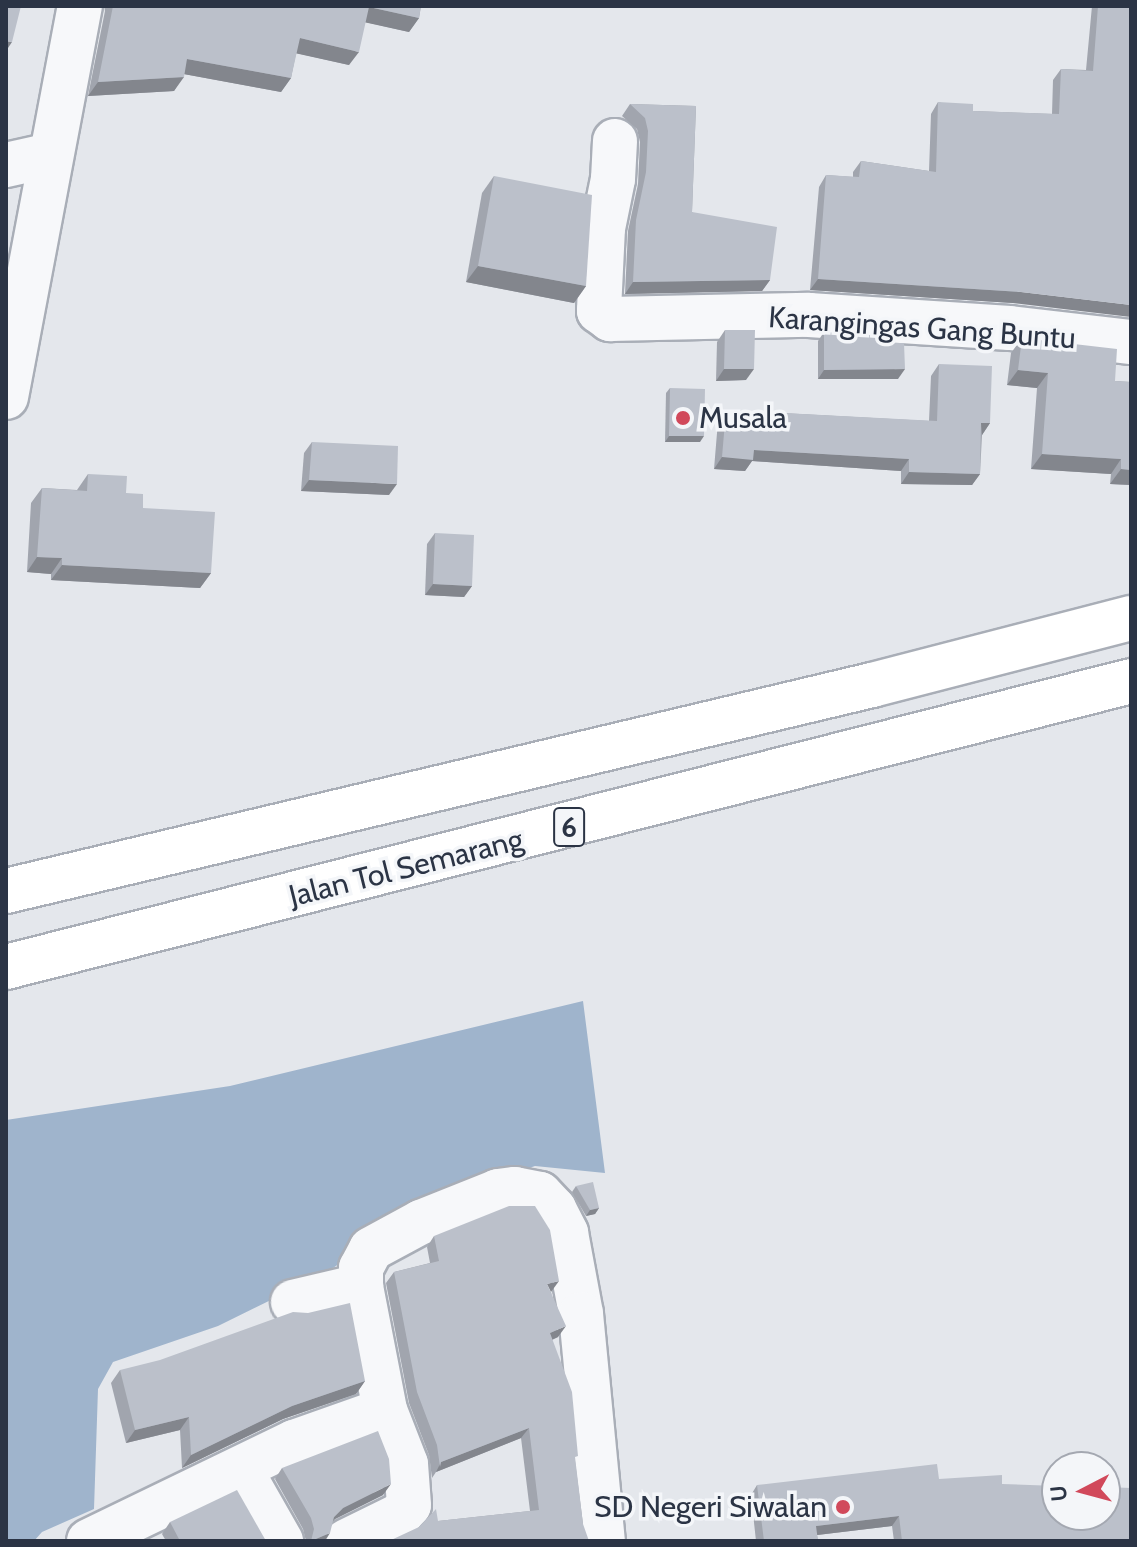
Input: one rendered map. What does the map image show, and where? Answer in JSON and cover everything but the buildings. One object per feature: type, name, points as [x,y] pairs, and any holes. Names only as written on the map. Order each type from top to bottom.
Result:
[{"type":"highway","name":"6","points":[[6,891],[856,689],[1131,618]]},
{"type":"highway","name":"Jalan Tol Semarang","points":[[6,967],[1131,681]]},
{"type":"street","points":[[6,397],[80,6]]},
{"type":"street","name":"Karangingas Gang Buntu","points":[[615,141],[613,179],[603,228],[599,311],[610,319],[809,315],[1010,328],[1131,342]]},
{"type":"street","points":[[6,165],[49,165]]},
{"type":"street","points":[[347,1541],[400,1515],[409,1505],[406,1464],[385,1410],[361,1286],[361,1268],[371,1249],[421,1222],[498,1191],[530,1190],[540,1194],[554,1209],[566,1233],[579,1301],[603,1541]]},
{"type":"street","points":[[293,1302],[361,1286]]},
{"type":"street","points":[[89,1541],[294,1442],[385,1410]]},
{"type":"street","points":[[240,1469],[281,1541]]},
{"type":"water","points":[[583,1001],[605,1173],[535,1166],[422,1205],[326,1273],[218,1326],[113,1362],[98,1389],[94,1509],[42,1532],[34,1541],[6,1541],[6,1120],[230,1086]]},
{"type":"place","name":"Musala","points":[[683,418]]},
{"type":"place","name":"SD Negeri Siwalan","points":[[843,1507]]}]
